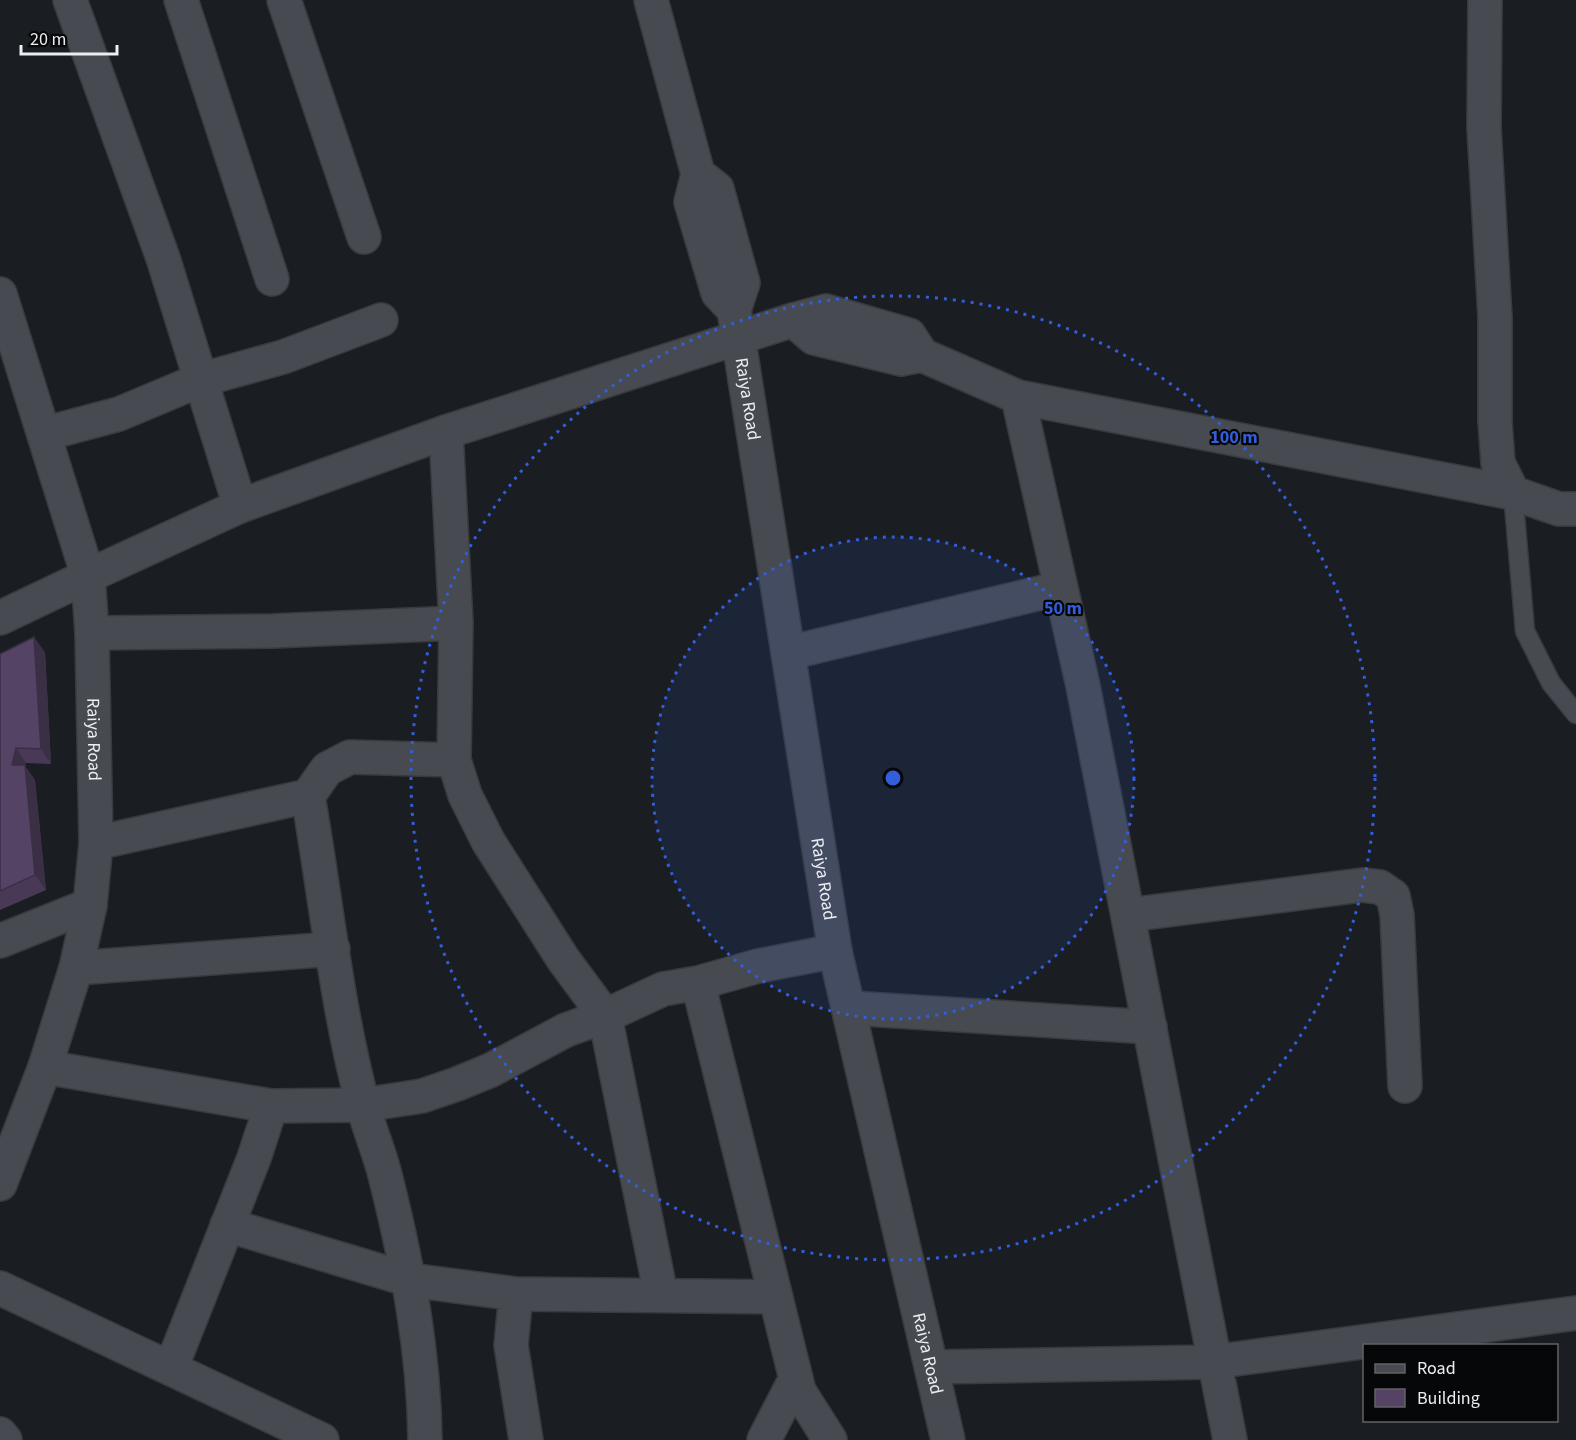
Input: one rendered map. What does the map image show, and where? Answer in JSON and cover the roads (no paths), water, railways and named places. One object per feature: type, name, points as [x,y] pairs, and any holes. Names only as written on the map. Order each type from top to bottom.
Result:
[{"type":"street","points":[[70,0],[163,258],[240,506]]},
{"type":"street","points":[[181,0],[272,279]]},
{"type":"street","points":[[284,0],[364,237]]},
{"type":"street","name":"Raiya Road","points":[[651,0],[698,174],[717,189],[743,283],[735,324],[836,951],[948,1440]]},
{"type":"street","points":[[1485,0],[1484,128],[1495,317],[1495,422],[1498,463],[1513,493]]},
{"type":"street","name":"Raiya Road","points":[[0,294],[88,576],[92,633],[96,843],[90,905],[76,968],[45,1067],[0,1184]]},
{"type":"street","points":[[44,434],[119,414],[200,380],[283,357],[381,320]]},
{"type":"street","points":[[0,618],[240,506],[735,324],[793,320],[814,338],[901,359],[922,356],[1018,397],[1513,493],[1559,509],[1576,509]]},
{"type":"street","points":[[1018,397],[1061,588],[1128,915],[1213,1362],[1230,1440]]},
{"type":"street","points":[[446,432],[456,623],[454,760],[465,795],[488,841],[563,959],[605,1016],[661,1296]]},
{"type":"street","points":[[788,653],[1061,588]]},
{"type":"street","points":[[92,633],[273,631],[456,623]]},
{"type":"street","points":[[96,843],[308,796],[327,769],[350,757],[454,760]]},
{"type":"street","points":[[308,796],[333,949],[363,1105],[384,1173],[410,1280],[424,1406],[425,1440]]},
{"type":"street","points":[[1128,915],[1362,885],[1380,886],[1393,897],[1397,915],[1405,1086]]},
{"type":"street","points":[[0,941],[90,905]]},
{"type":"street","points":[[76,968],[333,949]]},
{"type":"street","points":[[45,1067],[271,1106],[363,1105],[422,1096],[456,1084],[491,1070],[566,1030],[605,1016],[663,989],[698,983],[759,966],[836,951]]},
{"type":"street","points":[[698,983],[799,1391],[830,1440]]},
{"type":"street","points":[[850,1008],[1150,1027]]},
{"type":"street","points":[[171,1368],[271,1106]]},
{"type":"street","points":[[227,1225],[410,1280],[516,1294],[776,1297]]},
{"type":"street","points":[[0,1288],[322,1440]]},
{"type":"street","points":[[516,1294],[511,1345],[526,1440]]},
{"type":"street","points":[[932,1367],[1213,1362],[1576,1313]]},
{"type":"street","points":[[764,1440],[796,1378]]},
{"type":"street","points":[[0,1434],[5,1440]]},
{"type":"lane","points":[[1513,493],[1525,631],[1551,683],[1576,714]]}]
